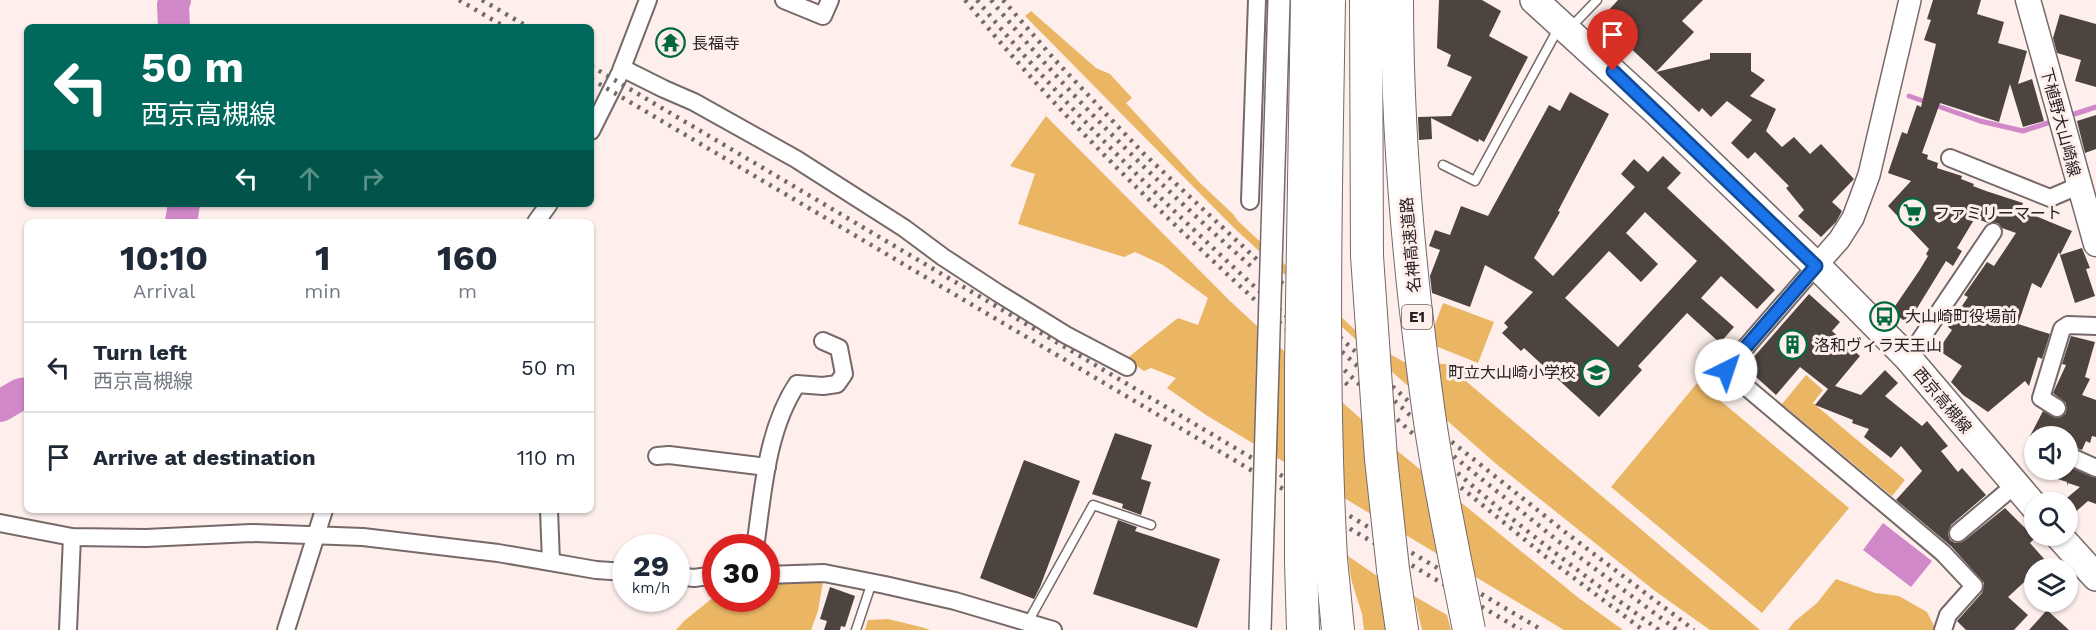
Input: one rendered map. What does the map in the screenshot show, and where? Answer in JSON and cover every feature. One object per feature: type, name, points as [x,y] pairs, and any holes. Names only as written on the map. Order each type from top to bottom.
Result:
[{"type":"highway","points":[[1307,0],[1301,366],[1316,560],[1338,630]]},
{"type":"highway","points":[[1303,630],[1316,560],[1326,470],[1324,372],[1329,0]]},
{"type":"highway","points":[[1366,0],[1367,256],[1380,459],[1402,630]]},
{"type":"highway","name":"名神高速道路","points":[[1397,0],[1402,147],[1419,341],[1434,445],[1469,630]]},
{"type":"main road","name":"西京高槻線","points":[[1534,0],[1816,266],[1908,358],[2024,495]]},
{"type":"main road","name":"下植野大山崎線","points":[[2028,0],[2096,244]]},
{"type":"main road","points":[[2068,546],[2096,577]]},
{"type":"street","points":[[594,125],[621,70],[648,0]]},
{"type":"street","points":[[784,0],[823,16],[830,0]]},
{"type":"street","points":[[1250,201],[1257,0]]},
{"type":"street","points":[[1260,630],[1279,0]]},
{"type":"street","points":[[1911,0],[1869,175],[1853,218],[1839,240],[1726,370],[1943,553],[1974,586],[1948,615],[1943,630]]},
{"type":"street","points":[[621,70],[694,102],[796,159],[904,228],[998,293],[1066,335],[1127,368]]},
{"type":"street","points":[[1950,158],[2050,198],[2078,186]]},
{"type":"street","points":[[1908,358],[1993,232]]},
{"type":"street","points":[[2057,408],[2041,398],[2062,329],[2068,325],[2096,326]]},
{"type":"street","points":[[757,534],[767,467],[778,421],[787,399],[797,384],[823,386],[837,384],[844,374],[838,348],[823,340]]},
{"type":"street","points":[[657,456],[669,455],[767,467]]},
{"type":"street","points":[[2078,460],[2096,468]]},
{"type":"street","points":[[1958,533],[2015,484]]},
{"type":"street","points":[[286,630],[323,513]]},
{"type":"street","points":[[549,513],[551,562]]},
{"type":"street","points":[[0,523],[72,537],[146,538],[251,533],[363,537],[498,553],[612,571]]},
{"type":"street","points":[[68,630],[72,537]]},
{"type":"street","points":[[780,575],[824,573],[872,582],[955,600],[1053,630]]},
{"type":"lane","points":[[1443,165],[1475,181],[1554,34],[1596,0]]},
{"type":"lane","points":[[1028,622],[1093,505],[1151,525]]},
{"type":"lane","points":[[856,630],[872,582]]},
{"type":"shaded area","points":[[1031,11],[1096,68],[1110,74],[1132,98],[1126,103],[1200,183],[1367,341],[1404,362],[1466,365],[1467,382],[1760,630],[1710,630],[1655,591],[1495,463],[1234,228],[1025,16]]},
{"type":"shaded area","points":[[1046,116],[1229,300],[1286,353],[1400,453],[1580,599],[1623,630],[1564,630],[1206,415],[1167,388],[1176,378],[1151,368],[1144,371],[1126,359],[1178,318],[1198,325],[1208,298],[1163,265],[1135,252],[1124,257],[1018,224],[1035,174],[1010,166]]},
{"type":"shaded area","points":[[1443,303],[1494,322],[1478,363],[1428,343]]},
{"type":"shaded area","points":[[1806,375],[1823,390],[1813,403],[1905,480],[1892,496],[1782,404]]},
{"type":"shaded area","points":[[1698,382],[1849,508],[1762,613],[1611,487]]},
{"type":"shaded area","points":[[1883,523],[1932,561],[1911,587],[1863,550]]},
{"type":"shaded area","points":[[1348,556],[1377,576],[1387,630],[1364,630],[1362,614],[1351,579]]},
{"type":"shaded area","points":[[1836,579],[1875,593],[1899,596],[1927,612],[1936,630],[1788,630],[1817,603]]},
{"type":"shaded area","points":[[780,582],[823,582],[818,611],[811,630],[676,630],[702,606],[702,612],[780,612]]},
{"type":"shaded area","points":[[1414,596],[1447,615],[1451,630],[1422,630]]},
{"type":"shaded area","points":[[888,619],[930,630],[865,630],[868,620]]},
{"type":"building","points":[[1439,0],[1482,0],[1501,11],[1489,36],[1528,57],[1484,142],[1479,139],[1478,142],[1431,118],[1432,139],[1419,140],[1418,117],[1451,116],[1472,77],[1447,66],[1451,55],[1437,48]]},
{"type":"building","points":[[1618,0],[1703,0],[1682,21],[1694,32],[1656,72],[1609,28],[1614,23],[1610,20],[1614,16],[1608,11]]},
{"type":"building","points":[[1933,0],[1981,0],[1977,14],[2004,22],[1998,43],[2027,51],[2018,84],[2032,79],[2044,121],[2023,127],[2010,84],[1999,122],[1940,103],[1922,153],[1928,155],[1927,159],[1938,163],[1937,168],[1962,176],[1961,179],[1974,184],[1973,186],[2023,203],[2021,210],[2072,231],[2060,255],[2082,248],[2090,268],[2086,269],[2095,296],[2075,303],[2059,252],[2041,288],[2032,283],[2018,324],[2050,334],[2042,359],[2038,357],[2029,386],[2025,381],[1988,412],[1963,395],[1951,382],[1962,366],[1938,350],[1952,330],[1948,327],[1968,297],[1964,295],[1987,262],[1994,266],[2016,233],[2002,228],[1998,223],[1988,223],[1975,218],[1957,248],[1962,251],[1953,266],[1946,261],[1908,323],[1891,312],[1919,271],[1928,256],[1926,254],[1929,249],[1888,206],[1911,181],[1888,173],[1902,132],[1907,134],[1917,105],[1921,107],[1936,44],[1924,40],[1931,20],[1927,19]]},
{"type":"building","points":[[2060,14],[2096,24],[2096,87],[2075,81],[2081,60],[2057,53],[2053,38]]},
{"type":"building","points":[[1710,53],[1751,53],[1751,71],[1765,80],[1750,96],[1776,109],[1766,131],[1782,147],[1794,137],[1810,154],[1821,144],[1854,179],[1832,202],[1842,211],[1836,222],[1821,237],[1798,216],[1804,210],[1786,188],[1789,186],[1755,152],[1748,159],[1731,143],[1752,120],[1727,101],[1711,117],[1702,108],[1699,112],[1656,72],[1710,59]]},
{"type":"building","points":[[1570,92],[1609,114],[1558,211],[1560,212],[1534,258],[1553,276],[1635,187],[1621,174],[1634,159],[1648,172],[1663,156],[1681,173],[1667,188],[1775,290],[1757,309],[1721,276],[1701,298],[1734,327],[1720,343],[1687,313],[1638,366],[1642,370],[1599,417],[1524,348],[1521,351],[1502,333],[1508,327],[1504,323],[1533,292],[1485,265],[1470,307],[1432,293],[1430,276],[1440,250],[1429,246],[1435,230],[1450,235],[1461,206],[1488,216],[1549,105],[1560,111]],"holes":[[[1645,212],[1697,261],[1618,347],[1565,298],[1609,251],[1641,282],[1658,264],[1626,233]]]},
{"type":"building","points":[[2096,115],[2096,149],[2085,153],[2077,121]]},
{"type":"building","points":[[1809,294],[1840,322],[1832,331],[1860,356],[1835,386],[1861,395],[1885,370],[1898,383],[1885,396],[1922,426],[1927,421],[1948,446],[1941,451],[1958,472],[1962,468],[1986,495],[1951,525],[1948,534],[1950,540],[1955,543],[1964,541],[2005,508],[2024,527],[2024,546],[2033,546],[2043,558],[2024,558],[2024,582],[2008,597],[2028,615],[2014,630],[1966,630],[1957,621],[1982,593],[1984,583],[1951,546],[1896,500],[1922,471],[1901,446],[1891,458],[1864,437],[1869,429],[1815,405],[1828,389],[1800,367],[1776,395],[1745,367]]},
{"type":"building","points":[[2071,336],[2095,342],[2085,377],[2090,379],[2082,395],[2096,400],[2096,437],[2092,436],[2090,443],[2086,441],[2082,450],[2078,449],[2078,426],[2035,426],[2043,411],[2056,418],[2066,413],[2066,403],[2053,393],[2066,365],[2062,364]]},
{"type":"building","points":[[1115,433],[1152,445],[1141,479],[1151,482],[1141,515],[1122,508],[1123,504],[1092,494]]},
{"type":"building","points":[[1024,460],[1080,481],[1034,599],[980,578]]},
{"type":"building","points":[[2078,471],[2096,478],[2096,504],[2088,501],[2078,510],[2078,492],[2074,492],[2080,487],[2068,483],[2067,486],[2067,482],[2061,480],[2078,480]]},
{"type":"building","points":[[1118,520],[1137,527],[1135,531],[1220,559],[1197,628],[1093,594]]},
{"type":"building","points":[[830,587],[855,596],[845,627],[841,626],[840,630],[824,630],[827,621],[820,619]]},
{"type":"building","points":[[2045,612],[2049,612],[2069,630],[2029,630]]},
{"type":"waterway","points":[[174,24],[175,0]]},
{"type":"waterway","points":[[1909,96],[1980,121],[2023,131],[2054,121]]},
{"type":"waterway","points":[[2065,117],[2096,107]]},
{"type":"waterway","points":[[182,219],[184,207]]},
{"type":"waterway","points":[[0,406],[24,394]]},
{"type":"railway","points":[[459,0],[500,24]]},
{"type":"railway","points":[[482,0],[523,24]]},
{"type":"railway","points":[[965,0],[1009,52],[1101,152],[1198,247],[1348,385]]},
{"type":"railway","points":[[977,0],[1094,131],[1219,254],[1382,405],[1508,516],[1659,630]]},
{"type":"railway","points":[[991,0],[1052,71],[1116,139],[1253,268]]},
{"type":"railway","points":[[1003,0],[1055,60],[1143,153],[1452,442],[1694,630]]},
{"type":"railway","points":[[594,68],[1542,630]]},
{"type":"railway","points":[[594,81],[1521,630]]},
{"type":"railway","points":[[1309,321],[1457,459],[1558,541],[1677,630]]},
{"type":"railway","points":[[1447,476],[1546,557],[1643,630]]},
{"type":"place","name":"長福寺","points":[[671,43]]},
{"type":"place","name":"ファミリーマート","points":[[1913,213]]},
{"type":"place","name":"大山崎町役場前","points":[[1884,316]]},
{"type":"place","name":"洛和ヴィラ天王山","points":[[1793,345]]},
{"type":"place","name":"町立大山崎小学校","points":[[1597,372]]},
{"type":"route","points":[[1613,71],[1816,266],[1726,370]]}]
